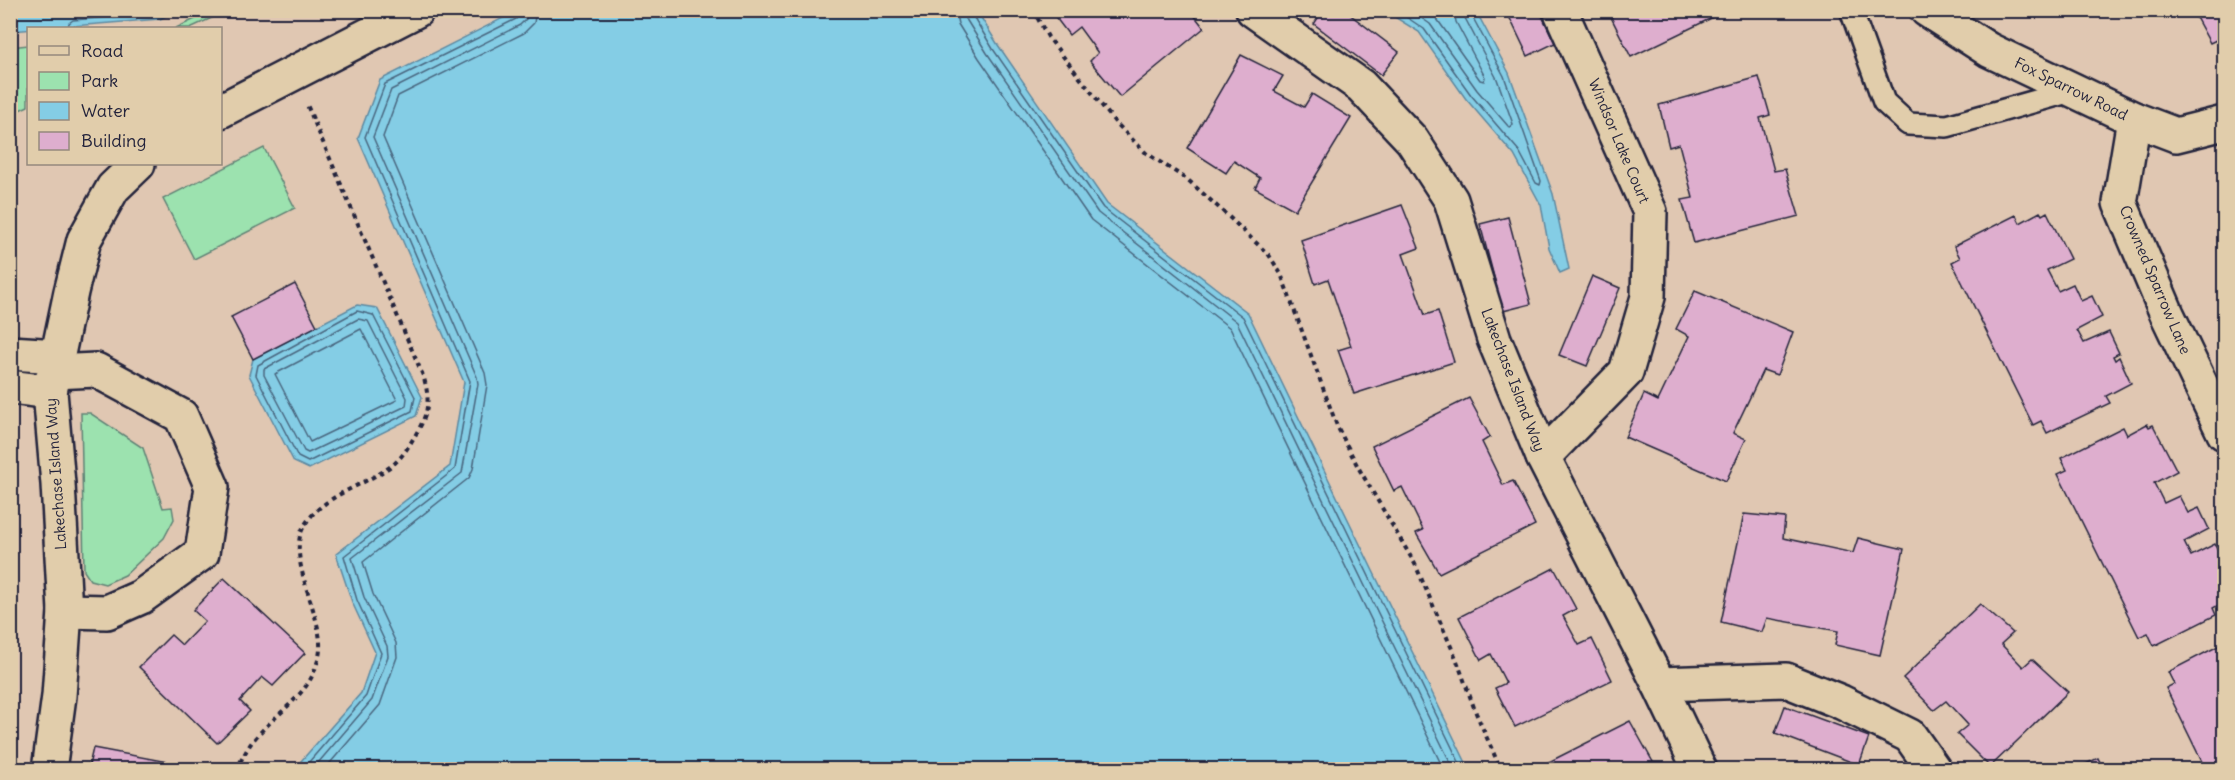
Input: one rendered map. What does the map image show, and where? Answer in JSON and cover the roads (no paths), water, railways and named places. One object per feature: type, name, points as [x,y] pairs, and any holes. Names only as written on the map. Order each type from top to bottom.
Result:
[{"type":"street","points":[[222,110],[417,10]]},
{"type":"street","name":"Lakechase Island Way","points":[[1253,10],[1361,86],[1412,140],[1450,200],[1494,339],[1542,457],[1659,684],[1700,770]]},
{"type":"street","name":"Windsor Lake Court","points":[[1542,457],[1626,372],[1648,297],[1650,212],[1560,10]]},
{"type":"street","name":"Fox Sparrow Road","points":[[1927,10],[1989,50],[2134,119],[2176,135],[2224,123]]},
{"type":"street","name":"Crowned Sparrow Lane","points":[[2134,119],[2120,203],[2167,314],[2224,433]]},
{"type":"street","name":"Lakechase Island Way","points":[[49,770],[59,696],[66,611],[54,373],[84,240],[113,188],[137,165]]},
{"type":"street","points":[[10,353],[54,373]]},
{"type":"street","points":[[10,387],[54,373],[96,370],[181,416],[212,487],[202,553],[141,597],[107,612],[66,611]]},
{"type":"street","points":[[1659,684],[1786,680],[1841,702],[1910,736],[1934,770]]},
{"type":"lane","points":[[1851,10],[1884,102],[1908,124],[1947,126],[2075,90]]},
{"type":"water","points":[[11,10],[176,10],[160,19],[61,27],[27,27],[27,30],[11,31]]},
{"type":"water","points":[[519,10],[977,11],[1107,204],[1248,313],[1469,769],[294,769],[361,693],[375,652],[352,602],[336,554],[450,466],[464,382],[358,138],[380,80]]},
{"type":"water","points":[[1385,11],[1476,11],[1509,73],[1553,194],[1569,269],[1560,273],[1549,248],[1541,205],[1514,155],[1466,99],[1419,32]]},
{"type":"water","points":[[357,305],[377,308],[422,397],[416,416],[309,469],[294,462],[249,375],[253,359]]}]
